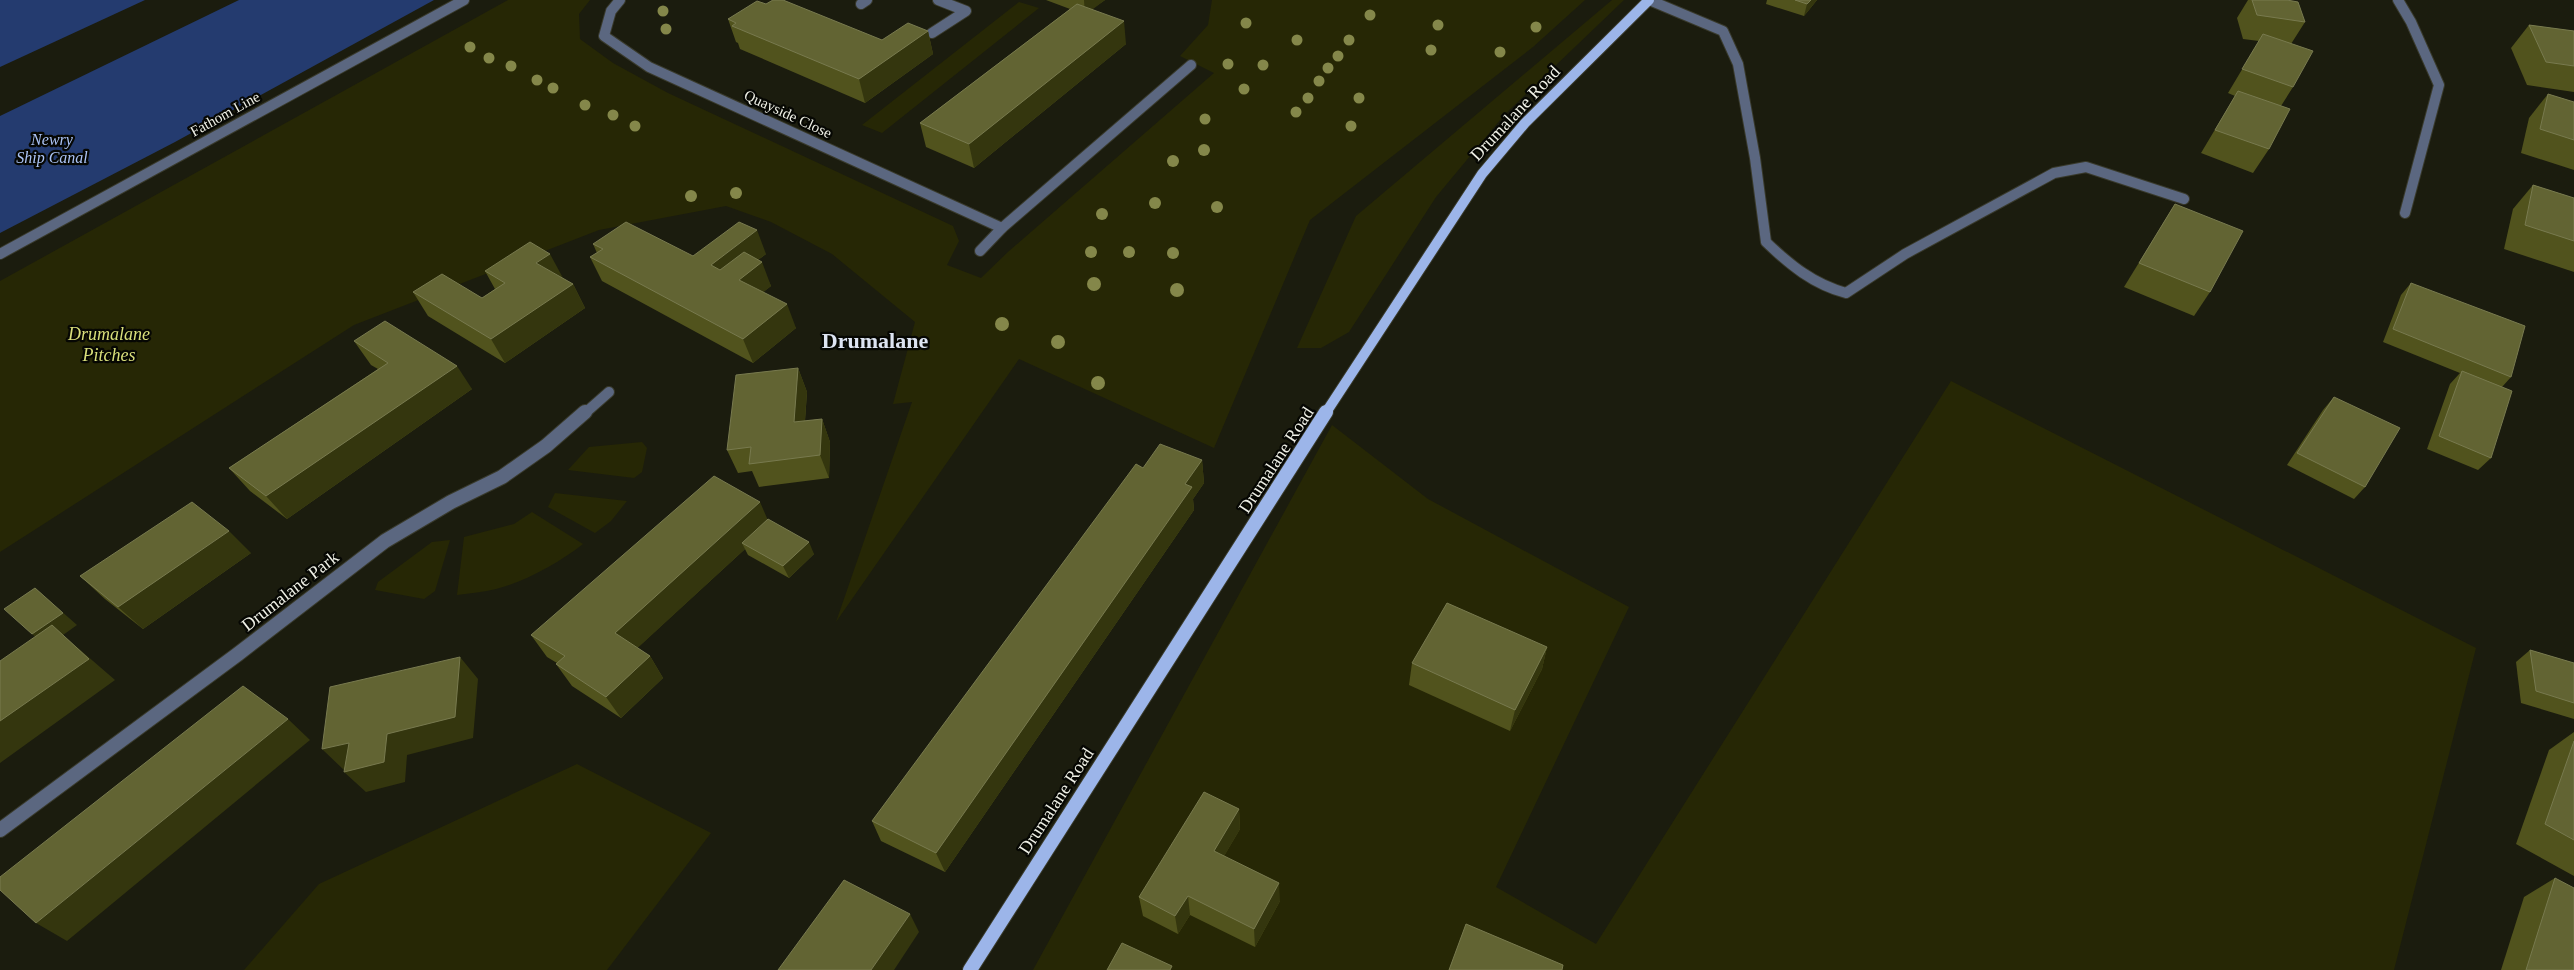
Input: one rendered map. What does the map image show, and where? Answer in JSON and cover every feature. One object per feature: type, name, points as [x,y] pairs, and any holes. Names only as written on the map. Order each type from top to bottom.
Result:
[{"type":"main road","name":"Drumalane Road","points":[[970,970],[1482,174],[1525,123],[1649,0]]},
{"type":"street","name":"Fathom Line","points":[[0,254],[464,0]]},
{"type":"street","name":"Quayside Close","points":[[620,0],[611,11],[604,36],[649,67],[1002,228]]},
{"type":"street","points":[[932,33],[966,11],[938,0]]},
{"type":"street","points":[[1649,0],[1723,31],[1738,64],[1755,158],[1766,242],[1798,271],[1827,289],[1846,293],[1905,254],[2054,173],[2086,168],[2184,199]]},
{"type":"street","points":[[2398,0],[2411,22],[2439,85],[2404,213]]},
{"type":"street","points":[[980,251],[1002,228],[1191,65]]},
{"type":"street","name":"Drumalane Park","points":[[0,830],[238,654],[385,541],[451,502],[502,478],[546,446],[609,392]]},
{"type":"green space","name":"Drumalane Pitches","points":[[508,0],[590,0],[579,14],[580,39],[613,63],[668,93],[953,226],[959,241],[947,265],[981,278],[1009,251],[1214,73],[1180,56],[1208,25],[1212,0],[1585,0],[1533,47],[1310,220],[1214,448],[1019,359],[836,622],[912,402],[893,404],[915,322],[832,254],[771,222],[726,206],[599,230],[354,325],[0,552],[0,281]]},
{"type":"green space","points":[[1612,0],[1624,0],[1505,114],[1436,197],[1349,332],[1321,348],[1297,348],[1356,216]]},
{"type":"green space","points":[[1019,2],[1039,8],[882,133],[862,125]]},
{"type":"green space","points":[[1951,381],[2476,648],[2394,970],[1033,970],[1332,425],[1428,499],[1629,607],[1496,887],[1596,944]]},
{"type":"green space","points":[[642,442],[647,448],[642,472],[634,478],[568,470],[589,447]]},
{"type":"green space","points":[[555,493],[627,501],[611,521],[595,533],[548,507]]},
{"type":"green space","points":[[532,512],[583,544],[564,558],[519,582],[491,590],[457,595],[464,537],[514,524]]},
{"type":"green space","points":[[450,540],[435,591],[424,599],[375,590],[378,582],[432,542]]},
{"type":"green space","points":[[577,764],[711,833],[607,970],[244,970],[319,884]]},
{"type":"water","points":[[0,0],[145,0],[0,67]]},
{"type":"water","name":"Newry Ship Canal","points":[[239,0],[434,0],[175,142],[0,233],[0,116]]},
{"type":"building","points":[[773,0],[783,0],[882,40],[908,23],[928,31],[859,79],[732,26],[736,23],[728,19],[757,1],[766,4]]},
{"type":"building","points":[[1795,0],[1811,0],[1807,4]]},
{"type":"building","points":[[2252,0],[2287,0],[2298,2],[2305,22],[2257,15]]},
{"type":"building","points":[[1077,4],[1124,21],[969,144],[920,123]]},
{"type":"building","points":[[2529,25],[2574,31],[2574,66],[2546,62]]},
{"type":"building","points":[[2263,34],[2313,51],[2293,87],[2242,69]]},
{"type":"building","points":[[2238,91],[2290,109],[2269,149],[2215,130]]},
{"type":"building","points":[[2548,94],[2574,102],[2574,140],[2540,129]]},
{"type":"building","points":[[2533,185],[2574,198],[2574,241],[2525,225]]},
{"type":"building","points":[[2175,204],[2243,231],[2210,292],[2139,263]]},
{"type":"building","points":[[626,222],[693,256],[739,222],[757,230],[711,265],[720,270],[744,252],[762,262],[739,280],[787,304],[743,339],[590,257],[603,249],[593,244]]},
{"type":"building","points":[[530,242],[550,254],[536,263],[573,284],[491,339],[413,292],[442,274],[482,298],[505,283],[485,271]]},
{"type":"building","points":[[2411,283],[2525,326],[2511,377],[2393,329]]},
{"type":"building","points":[[385,321],[457,366],[266,496],[229,468],[388,363],[354,341]]},
{"type":"building","points":[[798,368],[794,422],[822,419],[820,455],[749,464],[751,447],[727,450],[736,375]]},
{"type":"building","points":[[2462,371],[2512,391],[2491,458],[2439,436]]},
{"type":"building","points":[[2334,397],[2400,428],[2365,487],[2297,453]]},
{"type":"building","points":[[1160,444],[1202,460],[1185,484],[1192,487],[936,853],[872,821],[1136,464],[1143,468]]},
{"type":"building","points":[[714,476],[760,502],[615,633],[650,656],[606,697],[556,664],[565,656],[531,635]]},
{"type":"building","points":[[192,502],[229,531],[118,607],[80,576]]},
{"type":"building","points":[[768,519],[809,542],[783,566],[742,543]]},
{"type":"building","points":[[35,588],[63,613],[32,634],[4,609]]},
{"type":"building","points":[[1447,603],[1547,647],[1515,710],[1412,663]]},
{"type":"building","points":[[52,625],[89,659],[0,721],[0,661]]},
{"type":"building","points":[[2530,650],[2574,663],[2574,703],[2536,691]]},
{"type":"building","points":[[460,657],[455,717],[387,734],[384,762],[344,772],[349,743],[322,749],[330,687]]},
{"type":"building","points":[[243,686],[288,719],[36,923],[0,890],[0,877]]},
{"type":"building","points":[[2574,741],[2574,840],[2545,824]]},
{"type":"building","points":[[1204,792],[1239,809],[1214,851],[1279,883],[1254,929],[1188,896],[1175,916],[1139,897]]},
{"type":"building","points":[[2555,878],[2574,888],[2574,970],[2526,970]]},
{"type":"building","points":[[844,880],[910,914],[871,970],[778,970]]},
{"type":"building","points":[[1466,924],[1563,965],[1562,970],[1449,970]]},
{"type":"building","points":[[1122,943],[1172,966],[1170,970],[1107,970]]},
{"type":"district","name":"Drumalane","points":[[875,340]]}]
